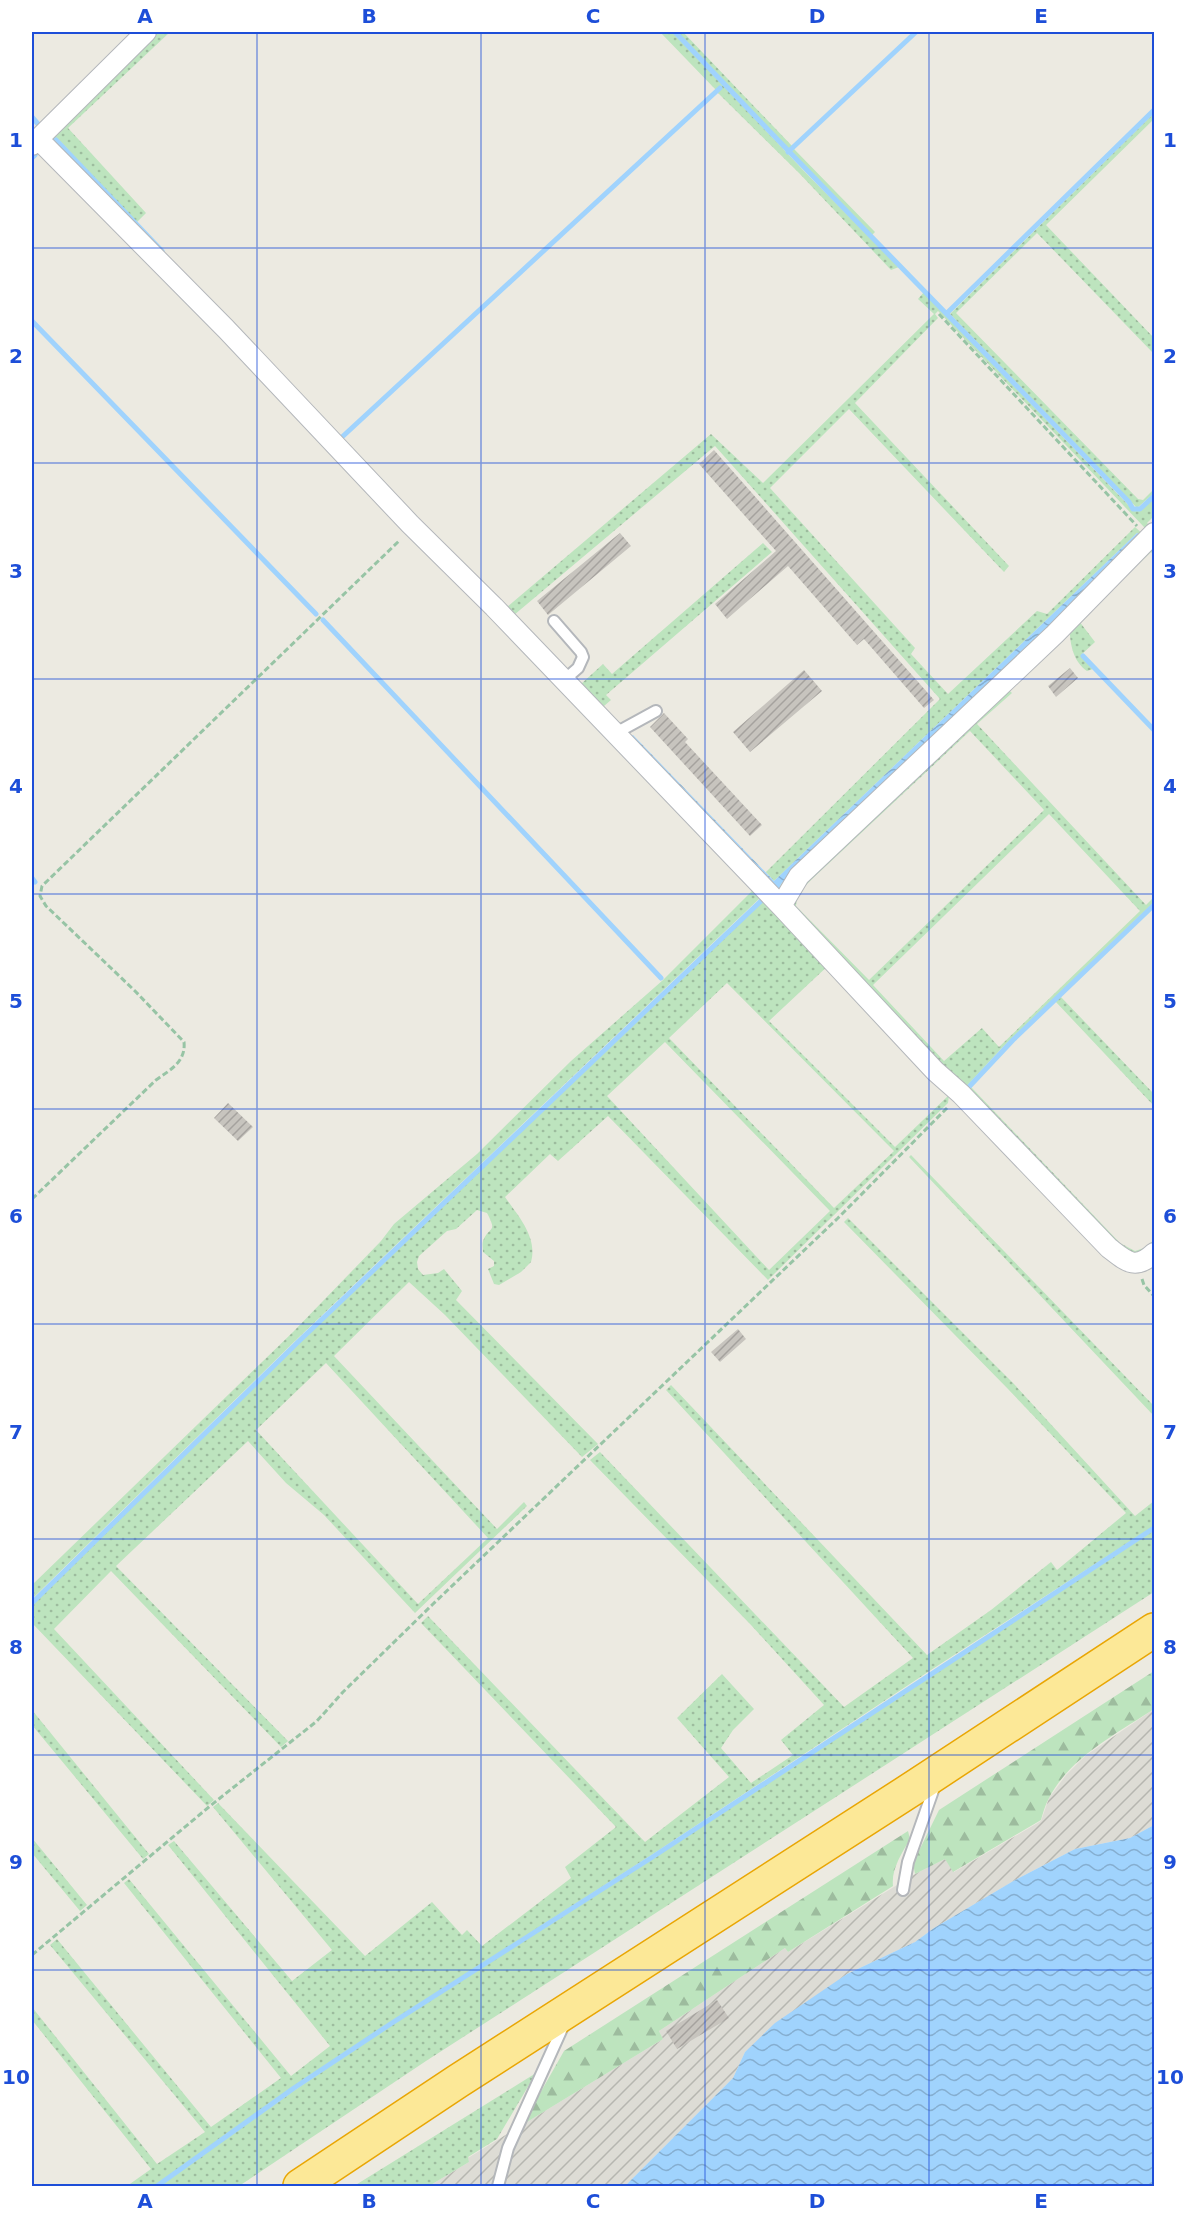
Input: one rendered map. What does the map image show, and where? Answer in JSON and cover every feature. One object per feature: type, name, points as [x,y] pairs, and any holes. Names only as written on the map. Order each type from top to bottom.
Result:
[{"type":"highway","points":[[300,2187],[384,2129],[1155,1630]]},
{"type":"street","points":[[146,32],[35,142],[226,329],[410,524],[494,607],[781,906],[935,1071],[961,1094],[1109,1248],[1124,1260],[1136,1264],[1155,1253]]},
{"type":"street","points":[[781,906],[799,876],[1055,634],[1152,535]]},
{"type":"lane","points":[[554,621],[583,657],[578,668],[563,681]]},
{"type":"lane","points":[[614,734],[656,711]]},
{"type":"lane","points":[[903,1890],[908,1862],[940,1771]]},
{"type":"lane","points":[[498,2187],[508,2148],[572,2008]]},
{"type":"path","points":[[939,314],[1152,535]]},
{"type":"path","points":[[32,1199],[156,1080],[178,1065],[184,1053],[184,1042],[135,991],[46,906],[40,896],[42,886],[404,536],[410,524]]},
{"type":"path","points":[[32,1954],[210,1806],[317,1721],[343,1692],[432,1605],[838,1218],[961,1094]]},
{"type":"shaded area","points":[[1154,1709],[1154,1825],[1130,1838],[1075,1849],[1015,1880],[934,1928],[915,1942],[847,1974],[745,2052],[733,2078],[625,2186],[429,2186],[469,2162],[468,2158],[663,2039],[659,2031],[785,1948],[788,1952],[915,1874],[945,1859],[954,1872],[1041,1821],[1049,1798],[1066,1775],[1085,1756]]},
{"type":"green space","points":[[154,32],[170,32],[68,128],[146,213],[137,222],[58,139],[57,144],[340,439],[53,146],[51,135]]},
{"type":"green space","points":[[660,32],[673,32],[803,170],[899,267],[891,270],[799,173],[718,93],[721,88],[716,90]]},
{"type":"green space","points":[[677,32],[683,32],[793,147],[789,150]]},
{"type":"green space","points":[[1154,113],[1154,119],[1046,225],[1154,338],[1154,354],[1037,233],[956,313],[1138,499],[1143,500],[1154,489],[1154,493],[1137,508],[950,314]]},
{"type":"green space","points":[[794,149],[875,232],[872,235],[791,152]]},
{"type":"green space","points":[[924,292],[1133,510],[1141,510],[1154,498],[1154,516],[1147,523],[1150,531],[938,311],[935,314],[938,318],[855,403],[1009,566],[1004,572],[849,409],[770,488],[915,648],[911,654],[948,694],[1037,611],[1047,614],[1135,527],[1144,535],[776,896],[781,884],[1140,538],[1137,533],[774,881],[766,872],[940,699],[715,446],[514,615],[507,607],[711,434],[763,483],[934,314],[918,299]]},
{"type":"green space","points":[[1154,539],[1154,555],[1151,552],[1079,621],[1095,642],[1081,655],[1093,669],[1087,671],[1078,662],[1072,650],[1070,624]]},
{"type":"green space","points":[[763,543],[772,552],[606,695],[611,700],[604,706],[581,684],[603,664],[612,674]]},
{"type":"green space","points":[[1003,685],[1012,693],[977,724],[1146,905],[1154,897],[1154,902],[1001,1049],[963,1090],[791,912],[790,895]],"holes":[[[970,731],[1044,810],[869,980],[796,906],[798,898],[811,880]],[[1049,814],[1140,911],[999,1047],[982,1028],[944,1061],[873,985]]]},
{"type":"green space","points":[[757,886],[831,963],[769,1021],[895,1147],[949,1095],[948,1103],[768,1280],[608,1116],[558,1161],[550,1154],[505,1197],[526,1227],[532,1244],[531,1262],[521,1272],[499,1285],[494,1284],[488,1269],[494,1266],[494,1261],[483,1252],[483,1241],[492,1224],[487,1213],[477,1210],[456,1229],[447,1231],[419,1256],[418,1269],[423,1275],[438,1273],[444,1269],[462,1291],[456,1300],[598,1444],[582,1457],[445,1315],[409,1282],[334,1356],[497,1529],[524,1502],[527,1506],[415,1613],[324,1515],[286,1483],[248,1441],[116,1566],[288,1741],[281,1747],[111,1571],[54,1629],[214,1800],[207,1806],[32,1623],[32,1605],[298,1344],[763,900],[761,897],[295,1341],[32,1599],[32,1585],[293,1332],[381,1241],[394,1224],[477,1154],[571,1061],[663,980]],"holes":[[[727,983],[894,1151],[834,1208],[669,1038]],[[665,1042],[830,1211],[769,1270],[607,1096]],[[326,1363],[488,1538],[418,1604],[256,1430]]]},
{"type":"green space","points":[[1060,996],[1154,1094],[1154,1106],[1055,1001]]},
{"type":"green space","points":[[971,1087],[1120,1243],[1135,1251],[1144,1248],[1154,1240],[1154,1248],[1131,1256],[965,1093]]},
{"type":"green space","points":[[911,1155],[1154,1406],[1154,1416],[909,1157]]},
{"type":"green space","points":[[848,1218],[1014,1384],[1135,1516],[1154,1501],[1154,1526],[650,1856],[391,2022],[154,2186],[127,2186],[151,2169],[32,2020],[32,2007],[157,2164],[205,2132],[50,1945],[57,1939],[211,2127],[281,2078],[124,1883],[129,1879],[291,2076],[330,2046],[168,1845],[174,1841],[292,1981],[332,1950],[213,1807],[218,1803],[365,1956],[432,1902],[462,1935],[467,1930],[482,1946],[571,1878],[565,1867],[616,1827],[421,1623],[428,1616],[645,1842],[729,1777],[677,1718],[722,1674],[754,1709],[733,1730],[721,1748],[751,1783],[793,1755],[781,1740],[824,1705],[751,1625],[590,1460],[600,1452],[844,1707],[913,1658],[666,1390],[671,1385],[927,1655],[991,1610],[1051,1562],[1057,1570],[1126,1513],[844,1222]]},
{"type":"green space","points":[[1154,1530],[1154,1592],[426,2061],[239,2186],[159,2186],[393,2024],[652,1859]]},
{"type":"green space","points":[[1154,1671],[1154,1709],[1096,1747],[1069,1770],[1049,1798],[1041,1820],[953,1872],[945,1859],[915,1874],[913,1863],[939,1810]]},
{"type":"green space","points":[[32,1710],[149,1854],[143,1859],[32,1725]]},
{"type":"green space","points":[[908,1831],[910,1839],[895,1867],[893,1886],[788,1952],[785,1948],[659,2031],[663,2039],[522,2125],[564,2051]]},
{"type":"green space","points":[[32,1838],[87,1905],[80,1911],[32,1853]]},
{"type":"green space","points":[[536,2073],[497,2139],[468,2157],[469,2162],[429,2186],[354,2186]]},
{"type":"water","points":[[1137,533],[1140,534],[1140,538],[824,842],[781,884],[778,891],[630,737],[633,735],[774,881]]},
{"type":"water","points":[[1154,1825],[1154,2186],[625,2186],[733,2078],[745,2052],[775,2023],[847,1974],[915,1942],[934,1928],[1015,1880],[1075,1849],[1130,1838]]},
{"type":"building","points":[[714,450],[934,700],[924,708],[864,639],[857,645],[788,566],[727,619],[715,604],[776,551],[699,464]]},
{"type":"building","points":[[620,533],[631,546],[548,615],[537,601]]},
{"type":"building","points":[[1070,668],[1078,678],[1056,697],[1048,686]]},
{"type":"building","points":[[804,670],[822,691],[750,752],[733,732]]},
{"type":"building","points":[[664,713],[688,739],[685,742],[762,825],[750,836],[650,727]]},
{"type":"building","points":[[228,1103],[253,1127],[238,1141],[214,1118]]},
{"type":"building","points":[[738,1329],[746,1339],[720,1362],[711,1352]]},
{"type":"building","points":[[717,2000],[729,2018],[677,2049],[666,2031]]},
{"type":"waterway","points":[[675,32],[1129,502],[1133,509],[1140,509],[1154,496]]},
{"type":"waterway","points":[[788,152],[916,32]]},
{"type":"waterway","points":[[341,438],[720,88]]},
{"type":"waterway","points":[[947,313],[1154,110]]},
{"type":"waterway","points":[[32,117],[38,124]]},
{"type":"waterway","points":[[56,140],[162,251]]},
{"type":"waterway","points":[[32,158],[35,155]]},
{"type":"waterway","points":[[32,321],[316,614]]},
{"type":"waterway","points":[[323,620],[661,978]]},
{"type":"waterway","points":[[1083,656],[1154,730]]},
{"type":"waterway","points":[[32,878],[35,882]]},
{"type":"waterway","points":[[32,1603],[297,1343],[763,899]]},
{"type":"waterway","points":[[967,1089],[1013,1040],[1154,905]]},
{"type":"waterway","points":[[157,2186],[294,2088],[392,2023],[651,1858],[1154,1528]]}]
